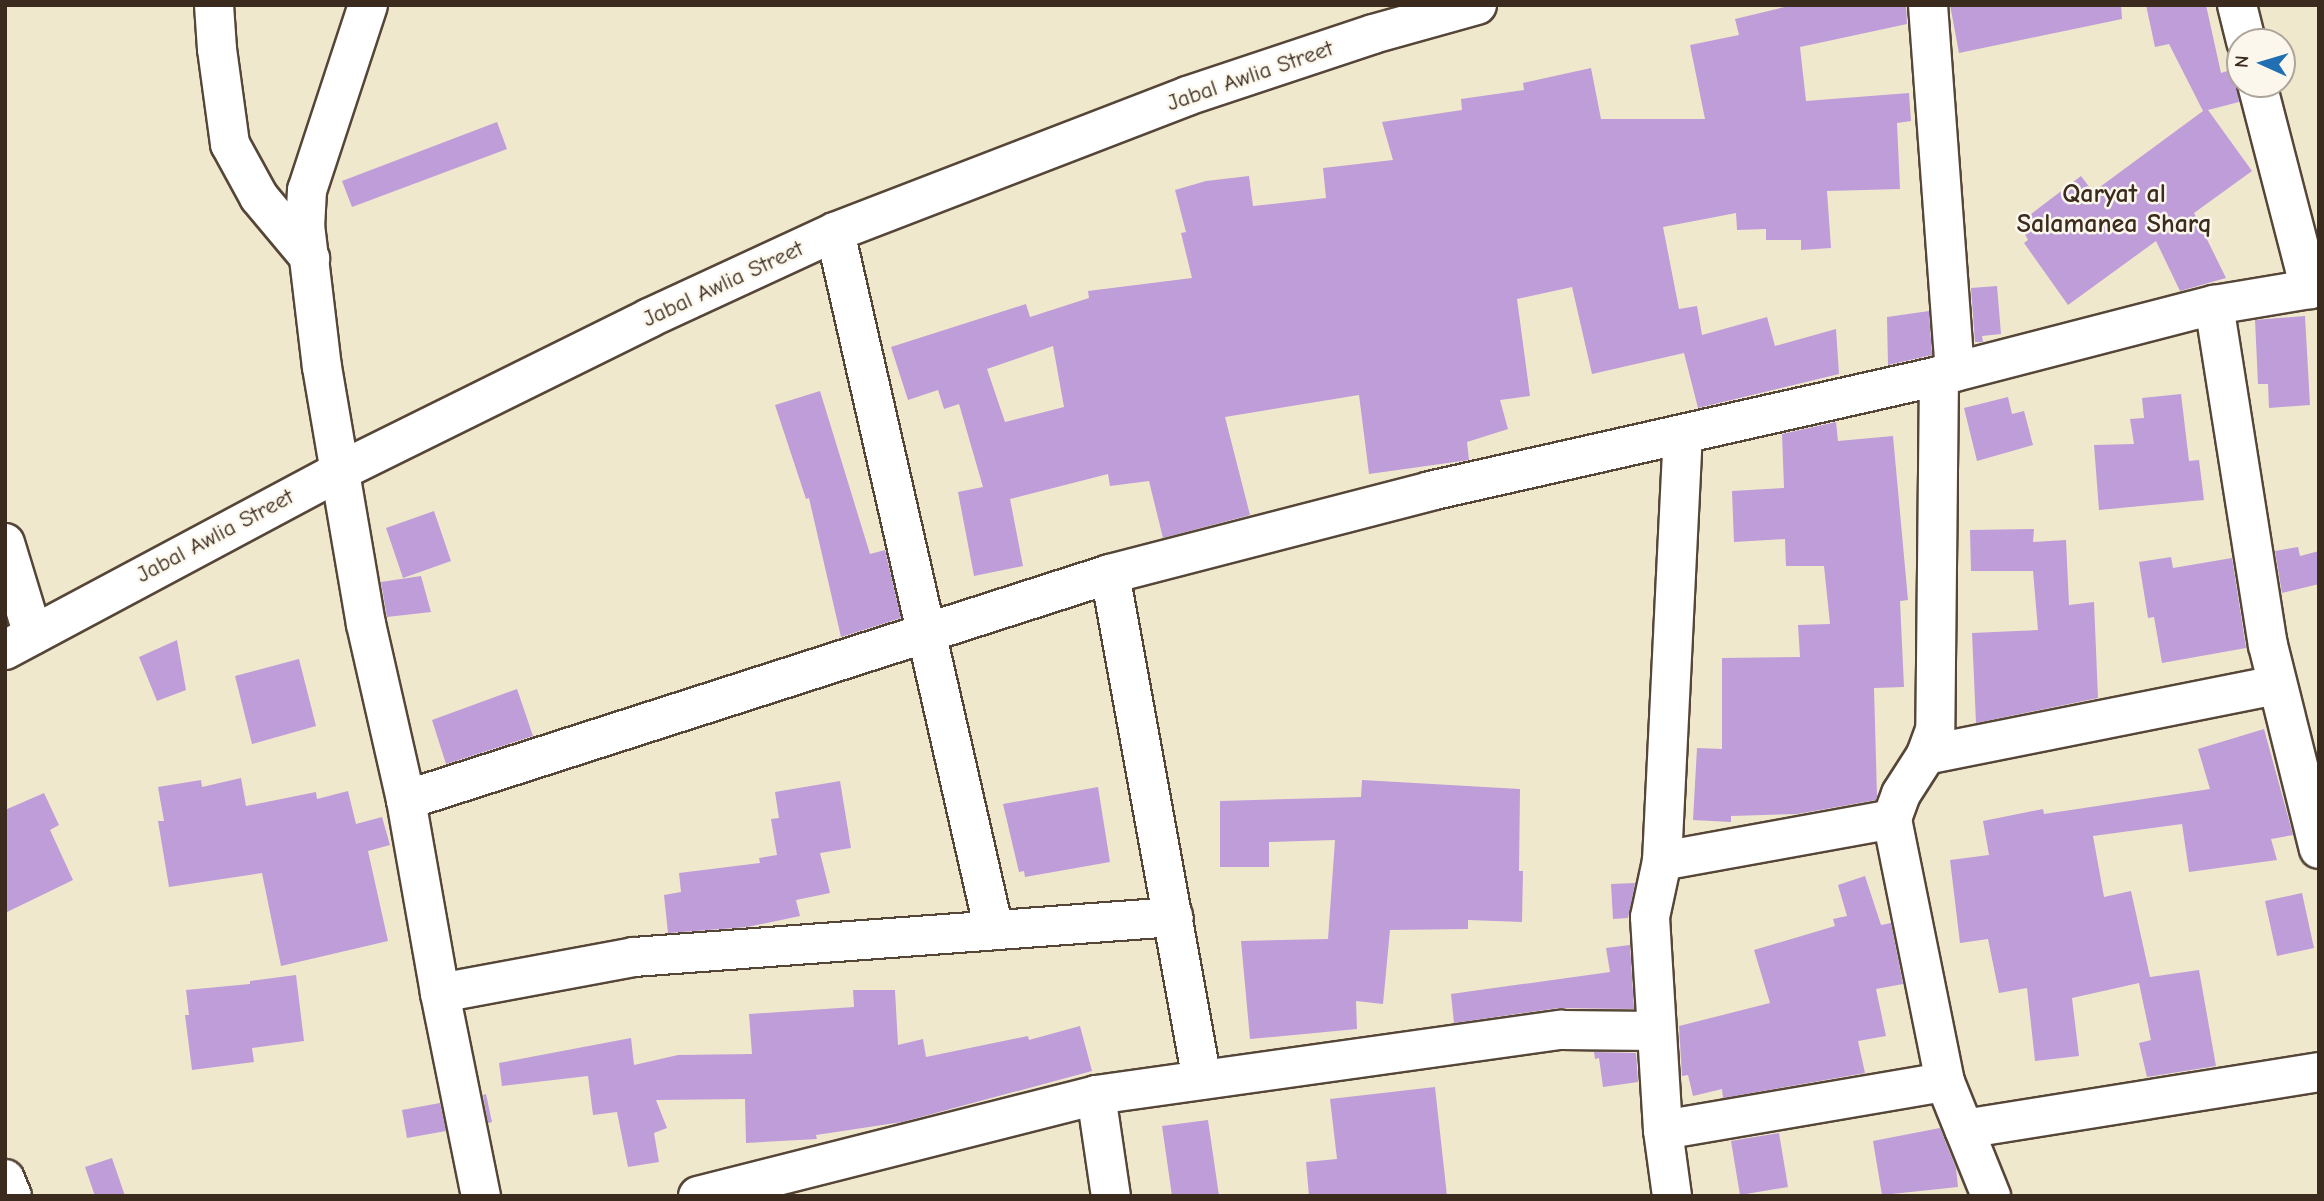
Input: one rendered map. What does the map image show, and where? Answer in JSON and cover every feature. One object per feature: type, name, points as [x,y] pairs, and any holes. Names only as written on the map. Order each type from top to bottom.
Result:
[{"type":"main road","points":[[215,5],[217,50],[230,144],[259,197],[310,258]]},
{"type":"main road","points":[[368,5],[307,190],[305,225],[322,368],[342,470],[366,624],[406,800],[440,993],[481,1196]]},
{"type":"main road","name":"Jabal Awlia Street","points":[[19,643],[342,470],[637,324],[835,232],[1187,96],[1373,34],[1478,5]]},
{"type":"main road","points":[[1928,5],[1947,374],[1936,716],[1926,755],[1901,794],[1892,819],[1945,1082],[1991,1196]]},
{"type":"main road","points":[[2237,5],[2243,28]]},
{"type":"main road","points":[[406,800],[1110,574],[1430,491],[1683,436],[1947,374],[2214,305],[2314,289],[2261,98]]},
{"type":"main road","points":[[835,232],[994,930]]},
{"type":"main road","points":[[2214,305],[2277,685],[2319,849]]},
{"type":"main road","points":[[1672,1196],[1663,1130],[1655,1031],[1650,916],[1662,861],[1683,436]]},
{"type":"main road","points":[[5,543],[19,643]]},
{"type":"main road","points":[[1110,574],[1202,1080]]},
{"type":"main road","points":[[1926,755],[2277,685]]},
{"type":"main road","points":[[1662,861],[1892,819]]},
{"type":"main road","points":[[440,993],[634,957],[1174,918]]},
{"type":"main road","points":[[698,1196],[1096,1096],[1561,1030],[1655,1031]]},
{"type":"main road","points":[[1964,1129],[2319,1072]]},
{"type":"main road","points":[[1663,1130],[1945,1082]]},
{"type":"main road","points":[[1096,1096],[1111,1196]]},
{"type":"main road","points":[[5,1179],[12,1196]]},
{"type":"building","points":[[1793,5],[1906,5],[1907,24],[1800,47],[1806,101],[1909,93],[1911,121],[1897,123],[1900,189],[1827,191],[1831,248],[1801,250],[1801,240],[1766,240],[1766,229],[1737,230],[1736,213],[1663,227],[1679,309],[1697,306],[1702,335],[1767,317],[1775,346],[1836,329],[1839,374],[1698,408],[1684,353],[1592,374],[1572,287],[1517,299],[1530,396],[1500,400],[1508,429],[1467,442],[1469,460],[1369,474],[1359,395],[1225,417],[1250,515],[1163,538],[1149,481],[1110,486],[1108,474],[1010,499],[1023,566],[974,576],[958,492],[983,487],[959,404],[944,409],[938,390],[908,400],[891,347],[1026,304],[1030,317],[1089,298],[1088,291],[1192,278],[1181,233],[1186,232],[1175,190],[1206,181],[1249,176],[1253,206],[1326,198],[1323,168],[1393,160],[1382,122],[1462,110],[1461,99],[1524,90],[1523,83],[1591,68],[1601,119],[1705,119],[1690,45],[1739,35],[1735,19]],"holes":[[[1053,346],[1064,407],[1005,422],[987,369]]]},
{"type":"building","points":[[1950,5],[2121,5],[2122,19],[1959,53]]},
{"type":"building","points":[[2146,5],[2206,5],[2221,73],[2226,71],[2226,98],[2239,98],[2239,102],[2208,110],[2252,171],[2194,213],[2226,278],[2180,291],[2156,241],[2068,305],[2024,243],[2028,240],[2019,223],[2081,176],[2093,192],[2203,111],[2169,44],[2155,47]]},
{"type":"building","points":[[497,122],[507,149],[352,207],[342,181]]},
{"type":"building","points":[[1997,286],[2001,334],[1982,336],[1983,342],[1975,342],[1971,288]]},
{"type":"building","points":[[1929,311],[1932,355],[1888,365],[1887,317]]},
{"type":"building","points":[[2305,316],[2310,405],[2269,408],[2268,384],[2258,384],[2255,320]]},
{"type":"building","points":[[820,391],[870,554],[885,550],[901,618],[841,637],[809,498],[806,499],[775,405]]},
{"type":"building","points":[[2181,394],[2189,461],[2199,460],[2204,500],[2099,510],[2094,445],[2134,444],[2130,419],[2144,418],[2142,398]]},
{"type":"building","points":[[2008,397],[2012,414],[2024,411],[2033,445],[1977,461],[1964,408]]},
{"type":"building","points":[[1836,422],[1838,441],[1893,436],[1908,600],[1900,601],[1904,687],[1874,688],[1876,800],[1797,814],[1731,816],[1731,822],[1693,820],[1697,748],[1722,749],[1722,658],[1800,657],[1798,625],[1830,624],[1824,566],[1786,566],[1785,539],[1734,542],[1732,491],[1784,488],[1782,434]]},
{"type":"building","points":[[434,511],[451,561],[403,578],[386,528]]},
{"type":"building","points":[[2034,529],[2033,542],[2066,540],[2069,605],[2094,602],[2098,698],[1976,723],[1972,633],[2038,630],[2033,571],[1971,571],[1970,530]]},
{"type":"building","points":[[2298,547],[2300,556],[2319,551],[2319,584],[2282,593],[2275,551]]},
{"type":"building","points":[[2171,557],[2173,568],[2232,558],[2246,648],[2162,663],[2154,617],[2148,618],[2139,562]]},
{"type":"building","points":[[421,576],[431,612],[387,617],[381,582]]},
{"type":"building","points":[[177,640],[186,690],[157,701],[139,657]]},
{"type":"building","points":[[299,659],[316,726],[252,744],[235,676]]},
{"type":"building","points":[[517,689],[533,736],[446,764],[432,720]]},
{"type":"building","points":[[2264,729],[2293,835],[2271,839],[2277,860],[2189,872],[2182,824],[2093,836],[2104,897],[2131,891],[2150,977],[2199,970],[2216,1066],[2147,1077],[2139,1043],[2151,1040],[2139,983],[2072,998],[2079,1056],[2035,1061],[2027,988],[1999,993],[1988,939],[1960,943],[1950,860],[1989,855],[1983,821],[2043,809],[2044,814],[2210,789],[2198,749]]},
{"type":"building","points":[[241,778],[246,806],[316,792],[317,799],[348,791],[356,824],[382,817],[390,845],[368,851],[388,941],[281,966],[262,873],[169,887],[158,821],[164,821],[158,787],[201,780],[202,787]]},
{"type":"building","points":[[1362,780],[1520,789],[1519,871],[1523,871],[1522,922],[1468,920],[1468,929],[1390,930],[1383,1004],[1356,1001],[1357,1029],[1250,1039],[1241,941],[1328,939],[1335,840],[1269,842],[1269,867],[1220,867],[1220,801],[1361,797]]},
{"type":"building","points":[[840,781],[851,848],[820,853],[830,893],[796,900],[800,916],[747,927],[668,933],[664,895],[681,892],[679,873],[760,863],[759,858],[777,855],[771,819],[779,818],[775,792]]},
{"type":"building","points":[[1098,787],[1110,862],[1025,877],[1024,871],[1019,872],[1003,804]]},
{"type":"building","points":[[44,793],[59,825],[50,830],[73,880],[5,913],[5,810]]},
{"type":"building","points":[[1865,876],[1881,925],[1891,923],[1903,984],[1876,989],[1886,1036],[1858,1041],[1865,1073],[1723,1098],[1722,1089],[1693,1096],[1688,1075],[1682,1076],[1679,1026],[1770,1003],[1754,950],[1835,926],[1833,919],[1847,916],[1838,885]]},
{"type":"building","points":[[1635,883],[1628,918],[1613,919],[1611,884]]},
{"type":"building","points":[[2302,893],[2314,948],[2277,956],[2265,901]]},
{"type":"building","points":[[1630,945],[1634,1009],[1558,1008],[1454,1023],[1451,994],[1610,972],[1606,948]]},
{"type":"building","points":[[296,975],[304,1041],[252,1048],[254,1062],[192,1070],[185,1015],[189,1015],[186,990],[250,984],[250,981]]},
{"type":"building","points":[[853,990],[895,990],[898,1045],[923,1039],[926,1057],[1028,1036],[1029,1040],[1080,1026],[1092,1071],[902,1122],[816,1135],[817,1139],[746,1143],[745,1099],[656,1100],[667,1128],[654,1133],[659,1162],[628,1167],[617,1112],[593,1115],[588,1076],[502,1086],[499,1063],[631,1038],[634,1065],[678,1055],[752,1054],[749,1014],[854,1007]]},
{"type":"building","points":[[1594,1052],[1636,1053],[1638,1082],[1603,1087],[1599,1058],[1595,1059]]},
{"type":"building","points":[[1435,1087],[1447,1196],[1309,1196],[1306,1162],[1337,1159],[1330,1099]]},
{"type":"building","points":[[486,1094],[492,1122],[488,1123],[483,1095]]},
{"type":"building","points":[[440,1103],[446,1131],[407,1138],[402,1110]]},
{"type":"building","points":[[1208,1120],[1219,1196],[1172,1196],[1162,1126]]},
{"type":"building","points":[[1940,1128],[1956,1168],[1958,1187],[1882,1195],[1873,1141]]},
{"type":"building","points":[[1779,1133],[1788,1187],[1740,1195],[1731,1141]]},
{"type":"building","points":[[112,1158],[125,1196],[95,1196],[85,1167]]},
{"type":"district","name":"Qaryat al Salamanea Sharq","points":[[2114,210]]}]
